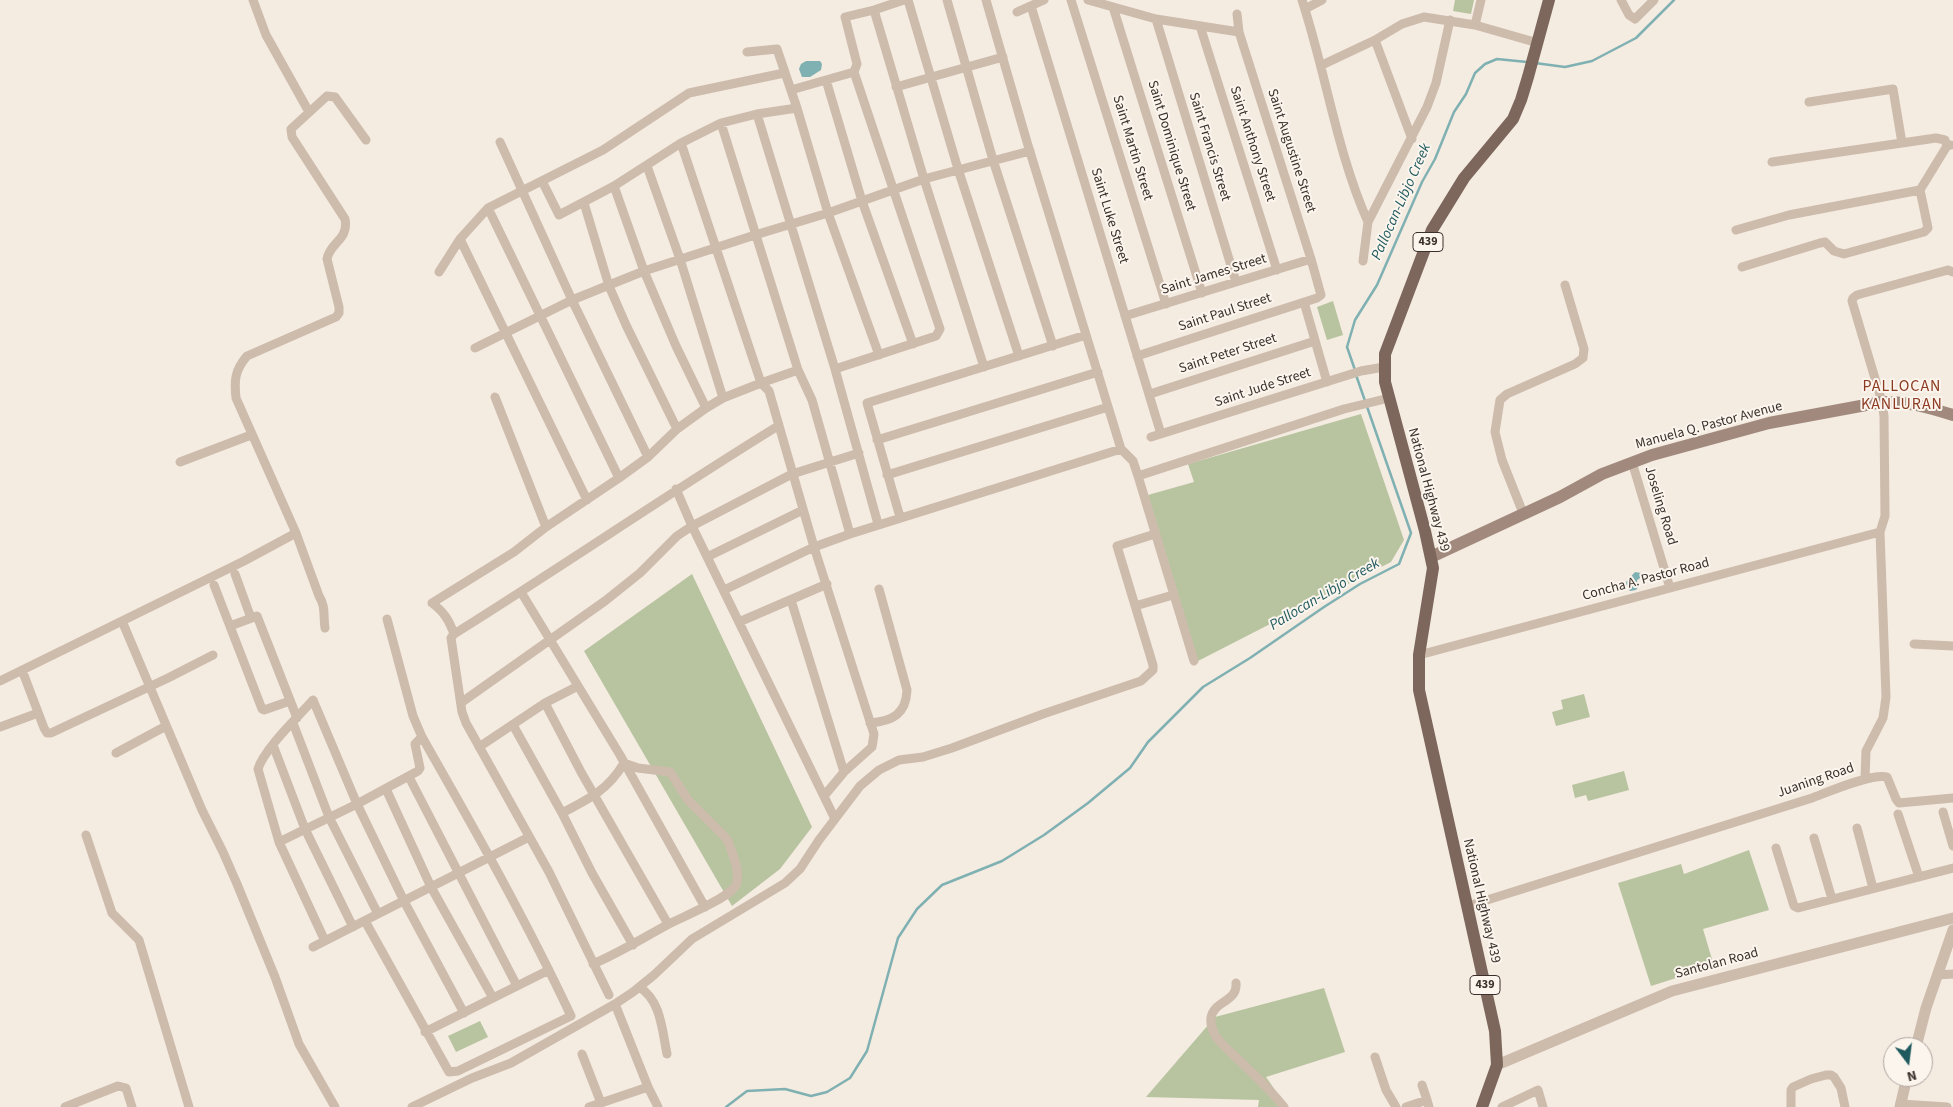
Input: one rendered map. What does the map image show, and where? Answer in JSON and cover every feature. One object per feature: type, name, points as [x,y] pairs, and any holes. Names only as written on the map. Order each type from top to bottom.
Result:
[{"type":"main road","name":"National Highway 439","points":[[1482,1107],[1497,1065],[1495,1031],[1419,690],[1419,655],[1433,568],[1389,398],[1384,367],[1388,343],[1432,230],[1464,178],[1513,119],[1528,77],[1549,0]]},
{"type":"main road","name":"Manuela Q. Pastor Avenue","points":[[1431,557],[1602,474],[1678,447],[1745,429],[1882,402],[1919,405],[1953,415]]},
{"type":"street","points":[[254,0],[266,35],[310,112]]},
{"type":"street","points":[[834,369],[936,336],[940,329],[854,72],[858,64],[845,16],[874,10],[904,0]]},
{"type":"street","points":[[908,0],[958,169],[1019,356]]},
{"type":"street","points":[[947,0],[993,160],[1053,346]]},
{"type":"street","points":[[986,0],[1108,407],[1121,448],[1133,461],[1194,661]]},
{"type":"street","points":[[1017,12],[1044,0]]},
{"type":"street","name":"Saint Martin Street","points":[[1071,0],[1166,304]]},
{"type":"street","points":[[1088,0],[1156,20],[1239,32]]},
{"type":"street","points":[[1322,0],[1304,5],[1352,183],[1368,222]]},
{"type":"street","points":[[1475,25],[1481,0]]},
{"type":"street","points":[[1621,0],[1629,15],[1635,19],[1654,0]]},
{"type":"street","name":"Saint Luke Street","points":[[1031,6],[1161,434]]},
{"type":"street","name":"Saint Dominique Street","points":[[1113,6],[1202,293]]},
{"type":"street","points":[[874,10],[924,180],[984,367]]},
{"type":"street","name":"Saint Augustine Street","points":[[1236,14],[1239,32],[1321,295]]},
{"type":"street","points":[[1322,66],[1375,40],[1402,24],[1424,17],[1475,25],[1537,47]]},
{"type":"street","name":"Saint Francis Street","points":[[1156,20],[1236,282]]},
{"type":"street","points":[[1363,261],[1368,222],[1412,139],[1436,83],[1450,20]]},
{"type":"street","name":"Saint Anthony Street","points":[[1200,26],[1277,270]]},
{"type":"street","points":[[1375,40],[1412,139]]},
{"type":"street","points":[[747,52],[777,49],[797,108],[828,214],[879,355]]},
{"type":"street","points":[[896,87],[1003,57]]},
{"type":"street","points":[[791,90],[854,72]]},
{"type":"street","points":[[439,272],[460,239],[488,208],[603,150],[689,93],[784,73]]},
{"type":"street","points":[[826,80],[862,201],[913,344]]},
{"type":"street","points":[[1809,102],[1893,89],[1902,143]]},
{"type":"street","points":[[325,628],[324,605],[296,533],[251,435],[236,398],[234,384],[238,367],[247,356],[336,317],[339,312],[340,307],[327,259],[328,254],[344,235],[347,228],[345,219],[290,133],[291,129],[327,96],[335,97],[366,140]]},
{"type":"street","points":[[542,181],[560,215],[614,186],[681,143],[720,123],[757,114],[797,108]]},
{"type":"street","points":[[757,114],[859,453],[878,524]]},
{"type":"street","points":[[720,123],[798,370],[812,400],[850,534]]},
{"type":"street","points":[[1742,267],[1820,242],[1825,242],[1834,251],[1844,254],[1924,232],[1928,228],[1920,190],[1950,145],[1942,138],[1772,162]]},
{"type":"street","points":[[500,142],[572,300],[648,457]]},
{"type":"street","points":[[681,143],[761,382],[768,390],[814,547],[874,734],[872,747],[844,772],[824,796]]},
{"type":"street","points":[[475,348],[572,300],[644,271],[755,235],[828,214],[958,169],[1030,150]]},
{"type":"street","points":[[647,166],[680,259],[723,398]]},
{"type":"street","points":[[614,186],[644,271],[676,346],[706,408]]},
{"type":"street","points":[[1736,230],[1789,214],[1920,190]]},
{"type":"street","points":[[584,203],[609,286],[626,325],[678,429]]},
{"type":"street","points":[[488,208],[619,478]]},
{"type":"street","points":[[460,239],[587,500]]},
{"type":"street","name":"Saint James Street","points":[[1124,316],[1311,259]]},
{"type":"street","name":"Juaning Road","points":[[1468,906],[1865,780],[1866,751],[1883,718],[1886,697],[1880,532],[1885,516],[1884,416],[1882,402],[1852,302],[1857,294],[1948,270],[1953,272]]},
{"type":"street","points":[[1523,514],[1502,460],[1495,432],[1500,400],[1507,394],[1575,364],[1583,358],[1584,349],[1564,285]]},
{"type":"street","name":"Saint Paul Street","points":[[1137,356],[1321,295]]},
{"type":"street","points":[[1304,302],[1327,382]]},
{"type":"street","points":[[900,517],[867,404],[1086,335]]},
{"type":"street","name":"Saint Peter Street","points":[[1150,394],[1315,341]]},
{"type":"street","name":"Saint Jude Street","points":[[1151,437],[1361,371],[1384,367]]},
{"type":"street","points":[[609,995],[549,872],[466,723],[462,712],[462,702],[451,643],[454,634],[442,610],[432,603],[514,552],[546,527],[619,478],[648,457],[678,429],[706,408],[723,398],[761,382],[798,370]]},
{"type":"street","points":[[877,440],[1098,372]]},
{"type":"street","points":[[495,397],[546,527]]},
{"type":"street","points":[[1138,476],[1348,408],[1389,398]]},
{"type":"street","points":[[887,475],[1108,407]]},
{"type":"street","points":[[454,634],[521,592],[676,488],[778,426]]},
{"type":"street","points":[[180,462],[251,435]]},
{"type":"street","points":[[724,590],[814,547],[850,534],[1121,448]]},
{"type":"street","points":[[462,702],[605,601],[633,578],[677,536],[692,526],[792,474],[859,453]]},
{"type":"street","name":"Joseling Road","points":[[1632,462],[1670,588]]},
{"type":"street","points":[[676,488],[692,526],[835,819]]},
{"type":"street","points":[[708,557],[803,510]]},
{"type":"street","name":"Concha A. Pastor Road","points":[[1419,655],[1880,532]]},
{"type":"street","points":[[0,681],[244,561],[296,533]]},
{"type":"street","points":[[412,1107],[472,1078],[512,1063],[615,1004],[639,987],[692,939],[785,883],[800,869],[860,786],[879,770],[899,760],[923,757],[952,748],[1043,714],[1142,681],[1153,670],[1153,665],[1117,546],[1155,534]]},
{"type":"street","points":[[235,574],[251,618]]},
{"type":"street","points":[[739,622],[827,584]]},
{"type":"street","points":[[214,585],[263,710],[290,701]]},
{"type":"street","points":[[870,723],[896,716],[906,702],[907,690],[879,589]]},
{"type":"street","points":[[521,592],[624,763],[705,907]]},
{"type":"street","points":[[1135,606],[1173,594]]},
{"type":"street","points":[[791,600],[844,772]]},
{"type":"street","points":[[230,626],[257,616],[290,701],[295,721],[329,818],[378,914]]},
{"type":"street","points":[[365,921],[449,1072],[454,1073],[571,1016],[490,856],[422,737],[413,716],[388,619]]},
{"type":"street","points":[[122,621],[202,810],[223,852],[275,977],[299,1044],[335,1107]]},
{"type":"street","points":[[1914,644],[1953,646]]},
{"type":"street","points":[[22,670],[38,714],[47,732],[51,733],[213,655]]},
{"type":"street","points":[[479,747],[545,703],[578,686]]},
{"type":"street","points":[[325,942],[279,842],[258,769],[259,764],[273,745],[313,700],[357,804],[404,901],[464,1013]]},
{"type":"street","points":[[545,703],[668,924]]},
{"type":"street","points":[[0,727],[38,714]]},
{"type":"street","points":[[513,724],[562,813],[592,873],[633,945]]},
{"type":"street","points":[[116,754],[166,726]]},
{"type":"street","points":[[279,842],[409,777],[419,769],[415,744],[422,737]]},
{"type":"street","points":[[273,745],[305,829],[352,927]]},
{"type":"street","points":[[562,813],[595,795],[616,776],[624,763]]},
{"type":"street","points":[[593,964],[633,945],[668,924],[724,896],[735,887],[738,877],[728,841],[688,800],[670,772],[638,768],[624,763]]},
{"type":"street","points":[[1865,780],[1883,776],[1887,777],[1896,800],[1904,804],[1953,798]]},
{"type":"street","points":[[409,777],[517,986]]},
{"type":"street","points":[[386,789],[431,887],[493,998]]},
{"type":"street","points":[[1943,812],[1953,846]]},
{"type":"street","points":[[1898,814],[1918,877]]},
{"type":"street","points":[[1857,828],[1873,888]]},
{"type":"street","points":[[86,835],[112,913],[138,940],[189,1107]]},
{"type":"street","points":[[313,947],[529,836]]},
{"type":"street","points":[[1814,838],[1832,899]]},
{"type":"street","points":[[1776,848],[1794,906],[1798,908],[1953,868]]},
{"type":"street","name":"Santolan Road","points":[[1497,1065],[1672,991],[1953,918]]},
{"type":"street","points":[[1919,1037],[1937,975],[1953,930]]},
{"type":"street","points":[[426,1032],[549,970]]},
{"type":"street","points":[[1937,975],[1953,974]]},
{"type":"street","points":[[1236,983],[1237,990],[1233,996],[1214,1009],[1211,1018],[1212,1028],[1221,1042],[1265,1085],[1284,1107]]},
{"type":"street","points":[[639,987],[648,992],[654,1001],[667,1054]]},
{"type":"street","points":[[615,1004],[648,1087],[658,1107]]},
{"type":"street","points":[[582,1054],[601,1102]]},
{"type":"street","points":[[1376,1057],[1386,1090],[1396,1107]]},
{"type":"street","points":[[1791,1107],[1791,1090],[1793,1087],[1826,1075],[1834,1078],[1837,1082],[1844,1096],[1844,1107]]},
{"type":"street","points":[[1406,1107],[1428,1104],[1422,1085]]},
{"type":"street","points":[[65,1107],[118,1086],[126,1088],[132,1107]]},
{"type":"street","points":[[589,1107],[648,1087]]},
{"type":"street","points":[[1905,1087],[1900,1106],[1947,1107]]},
{"type":"street","points":[[1502,1107],[1538,1090],[1544,1107]]},
{"type":"green space","points":[[1455,0],[1474,0],[1471,14],[1453,11]]},
{"type":"green space","points":[[1333,301],[1343,335],[1327,340],[1317,307]]},
{"type":"green space","points":[[1361,414],[1404,540],[1391,562],[1198,661],[1148,495],[1194,482],[1188,464]]},
{"type":"green space","points":[[692,574],[812,827],[780,869],[732,906],[584,651]]},
{"type":"green space","points":[[1584,694],[1590,717],[1556,726],[1552,712],[1563,709],[1561,700]]},
{"type":"green space","points":[[1624,771],[1629,790],[1588,801],[1586,795],[1575,798],[1572,785]]},
{"type":"green space","points":[[1749,850],[1769,910],[1703,929],[1714,966],[1651,986],[1618,883],[1681,864],[1684,874]]},
{"type":"green space","points":[[1324,988],[1345,1052],[1266,1077],[1287,1107],[1258,1107],[1259,1100],[1146,1097],[1215,1017]]},
{"type":"green space","points":[[480,1021],[488,1037],[456,1052],[448,1036]]},
{"type":"water","points":[[806,61],[820,61],[822,64],[821,70],[810,77],[802,77],[799,69],[801,64]]},
{"type":"water","points":[[1635,572],[1641,573],[1642,577],[1637,580],[1638,587],[1636,590],[1630,591],[1627,588],[1626,582]]},
{"type":"waterway","name":"Pallocan-Libjo Creek","points":[[1535,63],[1565,67],[1592,61],[1636,38],[1674,0]]},
{"type":"waterway","name":"Pallocan-Libjo Creek","points":[[1355,370],[1347,347],[1355,320],[1377,285],[1422,182],[1435,159],[1454,112],[1466,94],[1475,73],[1485,64],[1497,59],[1527,62]]},
{"type":"waterway","name":"Pallocan-Libjo Creek","points":[[726,1107],[747,1091],[785,1089],[811,1096],[827,1092],[850,1078],[867,1051],[898,938],[917,909],[942,885],[1002,861],[1044,835],[1088,803],[1130,768],[1148,742],[1203,687],[1250,658],[1360,584],[1399,564],[1411,533],[1356,375]]},
{"type":"district","name":"PALLOCAN KANLURAN","points":[[1902,396]]}]
